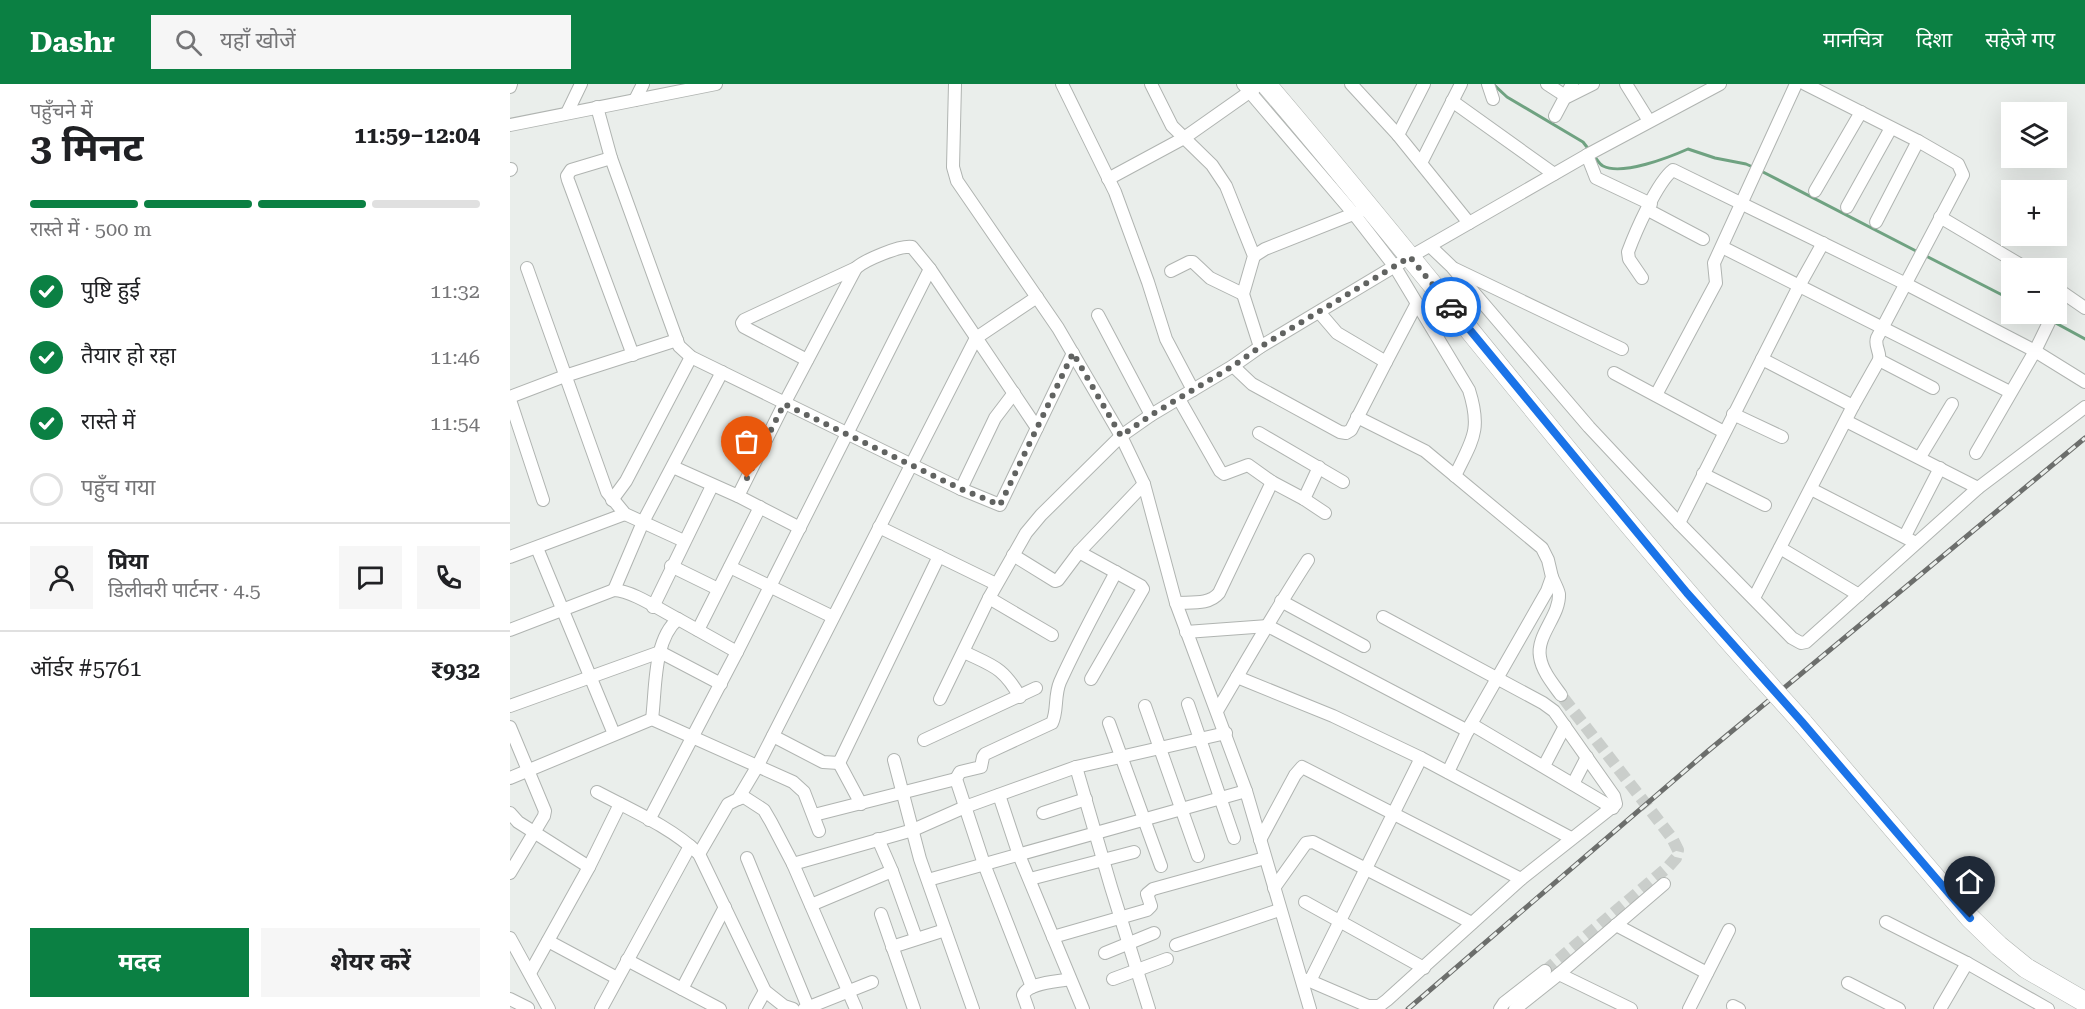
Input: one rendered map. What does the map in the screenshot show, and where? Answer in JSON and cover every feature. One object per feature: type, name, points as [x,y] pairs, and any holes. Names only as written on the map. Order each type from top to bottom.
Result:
[{"type":"main road","points":[[1254,86],[1363,211],[1402,262],[1970,918],[2026,968],[2085,1002]]},
{"type":"street","points":[[567,113],[581,84]]},
{"type":"street","points":[[635,100],[643,84]]},
{"type":"street","points":[[510,125],[716,84]]},
{"type":"street","points":[[955,84],[953,167],[957,181],[1073,353],[1121,436],[1144,484],[1176,603],[1246,791],[1279,910],[1305,980],[1310,1009]]},
{"type":"street","points":[[1062,84],[1108,179],[1133,240],[1166,339],[1193,390]]},
{"type":"street","points":[[1151,84],[1172,126],[1220,174],[1226,186],[1254,256],[1244,294],[1260,347]]},
{"type":"street","points":[[1398,135],[1424,84]]},
{"type":"street","points":[[1421,163],[1461,84]]},
{"type":"street","points":[[1488,84],[1493,99]]},
{"type":"street","points":[[1548,84],[1567,97]]},
{"type":"street","points":[[1555,116],[1572,84]]},
{"type":"street","points":[[1567,97],[1593,84]]},
{"type":"street","points":[[1626,84],[1649,121]]},
{"type":"street","points":[[940,699],[988,598],[1034,523],[1121,436],[1260,347],[1402,262],[1590,153],[1720,84]]},
{"type":"street","points":[[1656,395],[1716,283],[1714,263],[1796,84]]},
{"type":"street","points":[[1754,598],[1853,405],[1879,360],[1876,342],[1963,175],[1958,164],[1918,141],[1805,84]]},
{"type":"street","points":[[1354,85],[1469,223]]},
{"type":"street","points":[[1108,179],[1184,138],[1254,86]]},
{"type":"street","points":[[1452,101],[1554,174]]},
{"type":"street","points":[[597,107],[611,158],[676,340],[691,357],[846,434],[1000,505],[1073,353]]},
{"type":"street","points":[[1815,191],[1861,112]]},
{"type":"street","points":[[1847,207],[1892,128]]},
{"type":"street","points":[[1876,222],[1918,141]]},
{"type":"street","points":[[1590,153],[1596,178],[1703,239]]},
{"type":"street","points":[[611,158],[571,170],[567,180],[633,355]]},
{"type":"street","points":[[1642,278],[1629,259],[1628,252],[1649,207],[1673,170],[1906,284],[2035,351],[2085,382]]},
{"type":"street","points":[[1254,256],[1265,249],[1363,211]]},
{"type":"street","points":[[1940,217],[2009,258]]},
{"type":"street","points":[[1679,523],[1733,414],[1823,243]]},
{"type":"street","points":[[807,360],[744,327],[742,324],[744,320],[856,268],[862,263],[908,246],[916,250],[930,269],[1037,428]]},
{"type":"street","points":[[1430,246],[1452,267],[1589,427],[1679,523],[1792,638],[1801,643],[1806,642],[1859,595],[1910,540],[2085,407]]},
{"type":"street","points":[[1722,247],[2010,392]]},
{"type":"street","points":[[1171,272],[1193,262],[1210,278],[1244,294]]},
{"type":"street","points":[[1402,262],[1416,305],[1469,390],[1475,407],[1475,429],[1455,476]]},
{"type":"street","points":[[1452,267],[1622,349]]},
{"type":"street","points":[[527,268],[603,485],[612,500],[625,514],[684,541]]},
{"type":"street","points":[[738,496],[856,268]]},
{"type":"street","points":[[649,820],[693,739],[930,269]]},
{"type":"street","points":[[2067,296],[2085,309]]},
{"type":"street","points":[[738,799],[757,767],[976,338],[1037,297]]},
{"type":"street","points":[[1233,366],[1252,384],[1340,432],[1346,433],[1351,430],[1416,305]]},
{"type":"street","points":[[1319,312],[1337,333],[1386,362]]},
{"type":"street","points":[[1098,315],[1151,415]]},
{"type":"street","points":[[1976,453],[2048,324]]},
{"type":"street","points":[[543,500],[510,399],[565,376],[676,340]]},
{"type":"street","points":[[612,500],[626,481],[691,357]]},
{"type":"street","points":[[1762,359],[1853,405]]},
{"type":"street","points":[[1879,360],[1933,388]]},
{"type":"street","points":[[614,590],[643,522],[722,372]]},
{"type":"street","points":[[1614,373],[1724,432]]},
{"type":"street","points":[[961,489],[995,418],[1014,393]]},
{"type":"street","points":[[1179,399],[1220,471],[1224,474],[1248,465],[1325,513]]},
{"type":"street","points":[[1920,458],[1952,404]]},
{"type":"street","points":[[1733,414],[1782,436]]},
{"type":"street","points":[[1357,417],[1414,444],[1436,459],[1542,548],[1559,594],[1539,654],[1549,677],[1561,694]]},
{"type":"street","points":[[1846,421],[1978,488]]},
{"type":"street","points":[[1259,433],[1343,482]]},
{"type":"street","points":[[673,467],[738,496],[800,528]]},
{"type":"street","points":[[1304,499],[1319,467]]},
{"type":"street","points":[[1910,540],[1940,468]]},
{"type":"street","points":[[1703,474],[1765,505]]},
{"type":"street","points":[[1176,603],[1214,599],[1272,482]]},
{"type":"street","points":[[1013,555],[1055,581],[1063,576],[1079,552],[1144,484]]},
{"type":"street","points":[[653,607],[712,486]]},
{"type":"street","points":[[1811,489],[1910,540]]},
{"type":"street","points":[[698,630],[760,507]]},
{"type":"street","points":[[510,557],[625,514]]},
{"type":"street","points":[[879,527],[996,584]]},
{"type":"street","points":[[537,548],[614,734]]},
{"type":"street","points":[[1780,548],[1859,595]]},
{"type":"street","points":[[1079,552],[1143,589],[1091,679]]},
{"type":"street","points":[[839,763],[939,556]]},
{"type":"street","points":[[1217,711],[1281,601],[1308,560]]},
{"type":"street","points":[[671,566],[718,589]]},
{"type":"street","points":[[730,567],[833,617]]},
{"type":"street","points":[[814,815],[956,779],[960,772],[981,766],[985,754],[1052,723],[1055,714],[1054,702],[1060,682],[1116,572]]},
{"type":"street","points":[[1448,772],[1552,576]]},
{"type":"street","points":[[510,630],[614,590],[621,590],[737,652]]},
{"type":"street","points":[[988,598],[1052,635]]},
{"type":"street","points":[[1281,601],[1364,646]]},
{"type":"street","points":[[1305,980],[1375,1007],[1424,968],[1521,879],[1613,807],[1616,800],[1554,711],[1383,617]]},
{"type":"street","points":[[652,719],[660,652],[669,626],[678,620]]},
{"type":"street","points":[[1186,632],[1268,626],[1544,766],[1613,807]]},
{"type":"street","points":[[510,706],[660,652],[721,684]]},
{"type":"street","points":[[964,652],[1003,672],[1009,677],[1020,697]]},
{"type":"street","points":[[1238,676],[1333,716],[1421,758],[1571,838]]},
{"type":"street","points":[[924,740],[1036,688]]},
{"type":"street","points":[[1188,704],[1234,838]]},
{"type":"street","points":[[1145,706],[1198,856]]},
{"type":"street","points":[[510,778],[652,719],[793,782],[804,792],[819,831]]},
{"type":"street","points":[[1109,723],[1161,866]]},
{"type":"street","points":[[1544,766],[1565,726]]},
{"type":"street","points":[[510,727],[545,811],[510,873]]},
{"type":"street","points":[[793,864],[913,830],[965,807],[1076,767],[1226,733]]},
{"type":"street","points":[[773,736],[823,762],[839,763]]},
{"type":"street","points":[[1573,784],[1587,757]]},
{"type":"street","points":[[1305,980],[1340,920],[1421,758]]},
{"type":"street","points":[[894,760],[928,880],[973,1009]]},
{"type":"street","points":[[839,763],[861,804]]},
{"type":"street","points":[[1076,767],[1149,1009]]},
{"type":"street","points":[[1260,840],[1295,775],[1302,767],[1521,879]]},
{"type":"street","points":[[956,779],[984,864],[1032,987]]},
{"type":"street","points":[[928,880],[1246,791]]},
{"type":"street","points":[[597,792],[649,820],[694,850],[725,907],[765,991],[784,1006],[793,1009]]},
{"type":"street","points":[[999,795],[1019,855],[1083,1009]]},
{"type":"street","points":[[603,1008],[627,960],[694,850],[728,804],[744,797],[764,810],[793,864],[856,1009]]},
{"type":"street","points":[[1043,813],[1086,799]]},
{"type":"street","points":[[530,973],[589,867],[620,804]]},
{"type":"street","points":[[510,813],[518,822],[589,867]]},
{"type":"street","points":[[878,839],[916,938]]},
{"type":"street","points":[[1274,888],[1306,843],[1313,842],[1472,923]]},
{"type":"street","points":[[1030,879],[1134,852]]},
{"type":"street","points":[[747,858],[811,1007],[872,982]]},
{"type":"street","points":[[1053,937],[1149,909],[1151,906],[1148,894],[1152,889],[1265,858]]},
{"type":"street","points":[[811,905],[892,871]]},
{"type":"street","points":[[1515,1009],[1664,884]]},
{"type":"street","points":[[1305,902],[1424,968]]},
{"type":"street","points":[[682,989],[725,907]]},
{"type":"street","points":[[1176,945],[1279,910]]},
{"type":"street","points":[[881,914],[914,1009]]},
{"type":"street","points":[[1886,922],[1967,963],[2048,1009]]},
{"type":"street","points":[[1616,925],[1707,973]]},
{"type":"street","points":[[892,946],[945,930]]},
{"type":"street","points":[[1689,1009],[1729,930]]},
{"type":"street","points":[[1105,953],[1154,933]]},
{"type":"street","points":[[510,938],[549,1009]]},
{"type":"street","points":[[548,940],[617,978]]},
{"type":"street","points":[[1113,980],[1167,959]]},
{"type":"street","points":[[627,960],[720,1009]]},
{"type":"street","points":[[1940,1009],[1967,963]]},
{"type":"street","points":[[1500,1009],[1504,1003],[1545,971]]},
{"type":"street","points":[[1559,974],[1631,1009]]},
{"type":"street","points":[[1028,1009],[1023,995],[1025,990],[1071,979]]},
{"type":"street","points":[[1848,983],[1899,1009]]},
{"type":"street","points":[[755,1009],[765,991]]},
{"type":"street","points":[[510,999],[528,1008]]},
{"type":"waterway","points":[[1493,84],[1507,97],[1583,142],[1590,151]]},
{"type":"waterway","points":[[1594,156],[1603,166],[1622,169],[1646,164],[1688,149],[1755,168]]},
{"type":"waterway","points":[[1761,171],[1918,252]]},
{"type":"waterway","points":[[1924,255],[2001,294]]},
{"type":"waterway","points":[[2058,324],[2085,339]]},
{"type":"tunnel","points":[[1545,971],[1668,867],[1676,858],[1678,850],[1672,838],[1561,695]]},
{"type":"railway","points":[[1408,1009],[1708,751],[2085,438]]},
{"type":"way so far","points":[[747,478],[784,404],[961,489],[1000,505],[1073,353],[1121,436],[1260,347],[1410,257],[1451,307]]},
{"type":"route","points":[[1451,307],[1687,593],[1802,722],[1970,918]]}]
